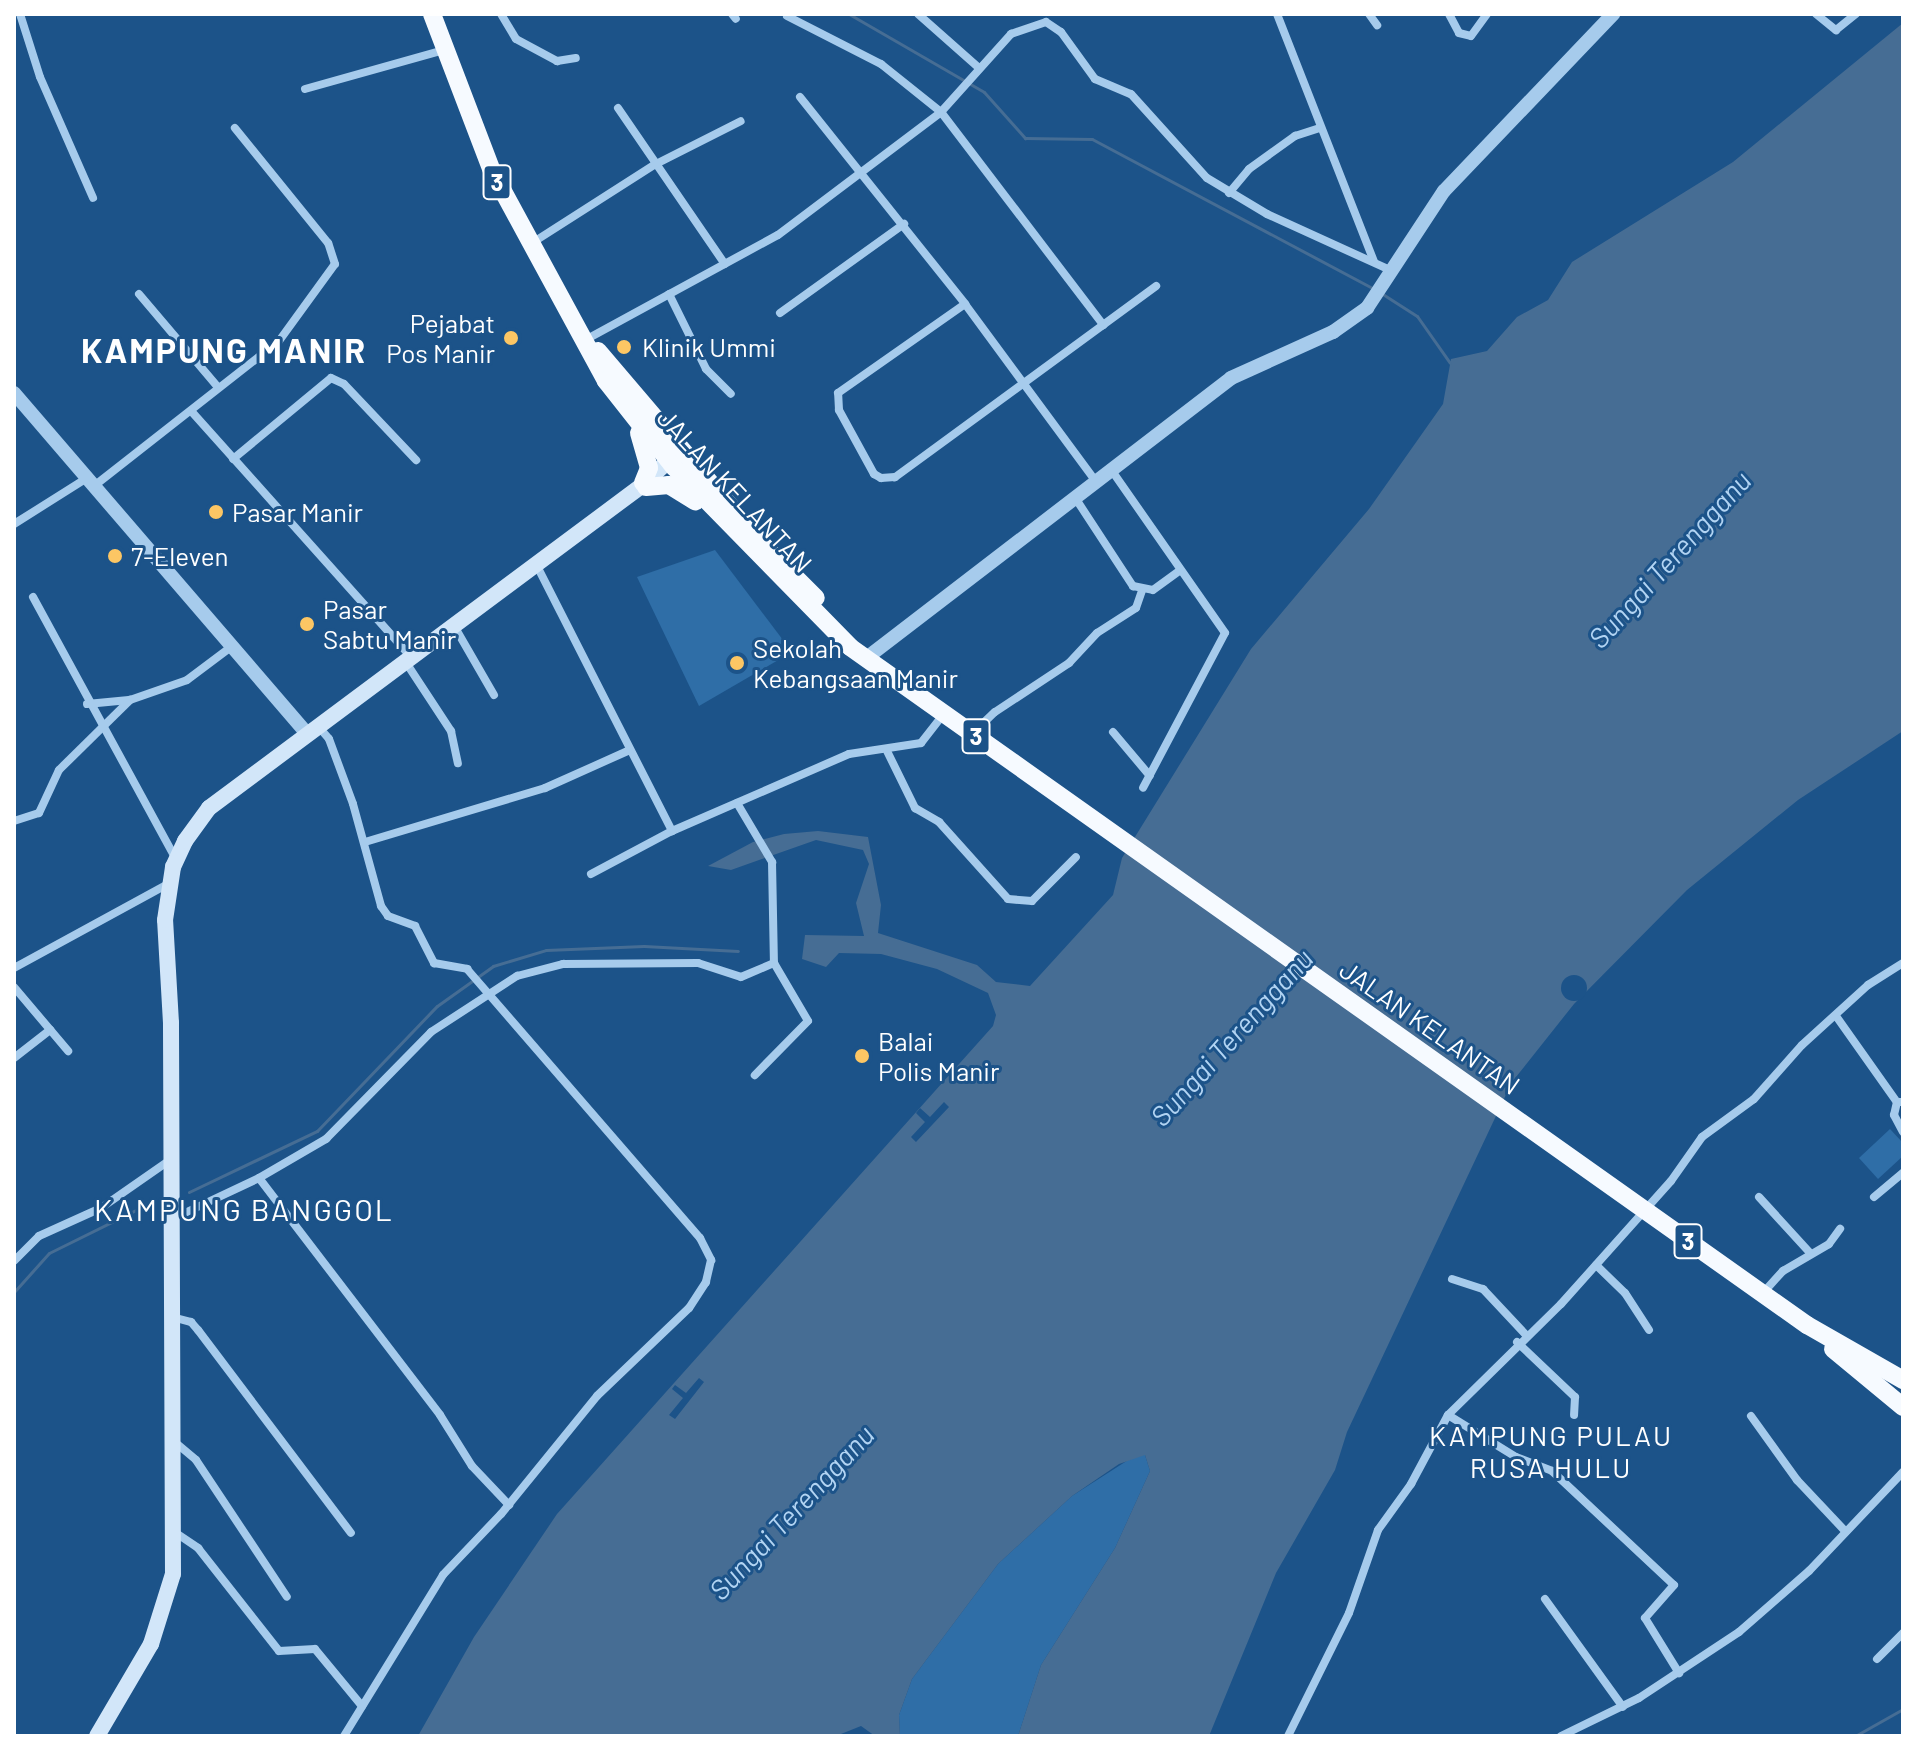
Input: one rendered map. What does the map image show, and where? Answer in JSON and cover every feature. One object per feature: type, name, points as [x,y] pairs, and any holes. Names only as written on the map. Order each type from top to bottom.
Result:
[{"type":"highway","name":"JALAN KELANTAN","points":[[431,16],[492,171],[529,245],[587,339],[677,459],[751,550],[850,647],[869,656]]},
{"type":"highway","name":"JALAN KELANTAN","points":[[587,339],[606,381],[631,416],[869,656],[1084,815],[1807,1325],[1903,1407]]},
{"type":"highway","points":[[631,416],[648,461],[643,485],[678,488],[751,550]]},
{"type":"highway","name":"JALAN KELANTAN","points":[[1807,1325],[1900,1378]]},
{"type":"highway","points":[[1900,1378],[1884,1381],[1903,1399]]},
{"type":"main road","points":[[97,1736],[160,1623],[173,1574],[176,1443],[165,920],[176,860],[209,808],[677,459]]},
{"type":"street","points":[[20,14],[40,77],[93,198]]},
{"type":"street","points":[[501,14],[516,39],[557,61],[576,58]]},
{"type":"street","points":[[918,14],[975,71]]},
{"type":"street","points":[[1277,14],[1309,87],[1320,128],[1374,262]]},
{"type":"street","points":[[1369,14],[1377,25]]},
{"type":"street","points":[[1449,14],[1459,33],[1471,36],[1487,14]]},
{"type":"street","points":[[1816,14],[1836,30],[1856,14]]},
{"type":"street","points":[[787,16],[881,64],[941,112],[1103,325]]},
{"type":"street","points":[[587,339],[778,235],[941,112],[1011,34],[1035,20],[1061,32],[1100,83],[1131,94],[1191,163],[1229,193],[1374,262],[1388,273]]},
{"type":"street","points":[[869,656],[1094,479],[1231,378],[1333,332],[1367,308],[1444,191],[1603,20]]},
{"type":"street","points":[[305,89],[444,50]]},
{"type":"street","points":[[800,97],[904,224],[1094,479]]},
{"type":"street","points":[[618,108],[654,165],[725,264]]},
{"type":"street","points":[[529,245],[654,165],[741,121]]},
{"type":"street","points":[[14,524],[90,482],[192,412],[218,387],[287,333],[335,264],[328,243],[235,128]]},
{"type":"street","points":[[1229,193],[1249,169],[1295,136],[1320,128]]},
{"type":"street","points":[[780,313],[904,224]]},
{"type":"street","points":[[965,304],[838,393],[839,410],[874,474],[895,477],[1156,286]]},
{"type":"street","points":[[139,294],[218,387]]},
{"type":"street","points":[[669,294],[706,369],[731,394]]},
{"type":"street","points":[[233,459],[331,378],[344,384],[416,460]]},
{"type":"street","points":[[14,393],[231,647],[312,729],[329,739],[365,842],[381,906],[388,916],[415,926],[434,963],[467,969],[700,1238],[711,1260],[706,1282],[689,1308],[597,1396],[509,1505],[432,1589],[344,1736]]},
{"type":"street","points":[[192,412],[407,659],[451,731],[458,763]]},
{"type":"street","points":[[1109,468],[1225,639],[1172,727],[1143,788]]},
{"type":"street","points":[[1074,496],[1126,578],[1142,591],[1153,590],[1181,570]]},
{"type":"street","points":[[536,563],[672,831]]},
{"type":"street","points":[[973,734],[995,712],[1069,663],[1097,633],[1136,608],[1142,591]]},
{"type":"street","points":[[33,597],[100,729],[176,860]]},
{"type":"street","points":[[453,624],[494,695]]},
{"type":"street","points":[[87,704],[130,700],[187,680],[231,647]]},
{"type":"street","points":[[14,821],[39,813],[54,777],[130,700]]},
{"type":"street","points":[[591,874],[672,831],[849,754],[887,751],[921,743],[944,714]]},
{"type":"street","points":[[1113,732],[1150,776]]},
{"type":"street","points":[[365,842],[545,788],[630,750]]},
{"type":"street","points":[[887,751],[915,808],[939,822],[1008,899],[1032,901],[1076,857]]},
{"type":"street","points":[[737,803],[772,862],[774,963],[808,1021],[755,1075]]},
{"type":"street","points":[[14,968],[170,883]]},
{"type":"street","points":[[170,1220],[259,1178],[326,1139],[431,1032],[486,992],[517,976],[563,964],[698,963],[741,977],[774,963]]},
{"type":"street","points":[[1288,1736],[1349,1613],[1378,1530],[1411,1484],[1448,1415],[1596,1265],[1645,1211],[1702,1137],[1754,1099],[1802,1045],[1868,985],[1903,963]]},
{"type":"street","points":[[14,987],[68,1051]]},
{"type":"street","points":[[1836,1016],[1900,1102],[1894,1115],[1903,1132]]},
{"type":"street","points":[[14,1058],[50,1030]]},
{"type":"street","points":[[14,1261],[39,1236],[101,1208],[170,1160]]},
{"type":"street","points":[[1874,1197],[1903,1173]]},
{"type":"street","points":[[259,1178],[440,1415],[472,1466],[509,1505]]},
{"type":"street","points":[[1759,1197],[1811,1254]]},
{"type":"street","points":[[1763,1294],[1783,1271],[1829,1244],[1840,1229]]},
{"type":"street","points":[[1596,1265],[1625,1293],[1649,1330]]},
{"type":"street","points":[[1452,1279],[1483,1289],[1526,1335]]},
{"type":"street","points":[[172,1317],[191,1322],[198,1330],[351,1533]]},
{"type":"street","points":[[1517,1342],[1575,1397],[1574,1415]]},
{"type":"street","points":[[1448,1415],[1516,1457],[1552,1471],[1674,1585],[1645,1622],[1679,1673]]},
{"type":"street","points":[[1751,1416],[1797,1480],[1846,1532]]},
{"type":"street","points":[[176,1443],[196,1460],[287,1597]]},
{"type":"street","points":[[1561,1736],[1623,1707],[1739,1632],[1846,1532],[1903,1472]]},
{"type":"street","points":[[176,1533],[198,1548],[279,1651],[315,1649],[362,1706]]},
{"type":"street","points":[[1545,1599],[1623,1707]]},
{"type":"street","points":[[1877,1659],[1903,1633]]},
{"type":"shaded area","points":[[715,550],[792,652],[699,706],[637,577]]},
{"type":"shaded area","points":[[1890,1129],[1903,1143],[1903,1156],[1878,1179],[1859,1158]]},
{"type":"shaded area","points":[[1136,1455],[1145,1455],[1150,1471],[1115,1548],[1041,1665],[1018,1736],[900,1736],[899,1715],[912,1679],[998,1564],[1072,1496]]},
{"type":"water","name":"Sungai Terengganu","points":[[1903,23],[1903,731],[1798,800],[1687,890],[1574,1004],[1512,1082],[1347,1432],[1335,1470],[1276,1573],[1209,1736],[1018,1736],[1041,1665],[1115,1548],[1150,1471],[1145,1455],[1119,1464],[1072,1496],[998,1564],[912,1679],[899,1715],[900,1736],[875,1736],[861,1726],[836,1736],[418,1736],[474,1637],[557,1514],[993,1026],[996,1015],[988,993],[937,969],[881,954],[839,953],[826,967],[802,959],[805,935],[864,936],[856,903],[869,864],[863,850],[816,840],[731,870],[708,866],[753,842],[784,834],[818,831],[868,837],[881,905],[878,933],[977,965],[996,982],[1030,986],[1113,895],[1122,858],[1251,649],[1369,509],[1443,404],[1451,359],[1487,351],[1517,317],[1548,300],[1572,262],[1733,162]]},
{"type":"pier","points":[[1574,975],[1583,979],[1587,988],[1583,997],[1574,1001],[1565,997],[1561,988],[1565,979]]},
{"type":"pier","points":[[944,1102],[949,1107],[916,1142],[911,1137],[925,1122],[916,1113],[920,1108],[930,1117]]},
{"type":"pier","points":[[699,1378],[704,1382],[675,1419],[669,1415],[683,1398],[672,1389],[675,1385],[686,1393]]},
{"type":"waterway","points":[[849,14],[984,92],[1025,138],[1092,139],[1374,289]]},
{"type":"waterway","points":[[1381,293],[1417,316],[1450,363]]},
{"type":"waterway","points":[[189,1192],[317,1131],[437,1006],[493,966],[546,950],[644,946],[738,951]]},
{"type":"waterway","points":[[14,1292],[49,1253],[150,1203]]},
{"type":"waterway","points":[[1855,1736],[1903,1709]]},
{"type":"place","name":"Pejabat Pos Manir","points":[[511,338]]},
{"type":"place","name":"Klinik Ummi","points":[[624,347]]},
{"type":"place","name":"Pasar Manir","points":[[216,512]]},
{"type":"place","name":"7-Eleven","points":[[115,556]]},
{"type":"place","name":"Pasar Sabtu Manir","points":[[307,624]]},
{"type":"place","name":"Sekolah Kebangsaan Manir","points":[[737,663]]},
{"type":"place","name":"Balai Polis Manir","points":[[862,1056]]},
{"type":"district","name":"KAMPUNG MANIR","points":[[224,350]]},
{"type":"district","name":"KAMPUNG BANGGOL","points":[[244,1209]]},
{"type":"district","name":"KAMPUNG PULAU RUSA HULU","points":[[1551,1451]]}]
